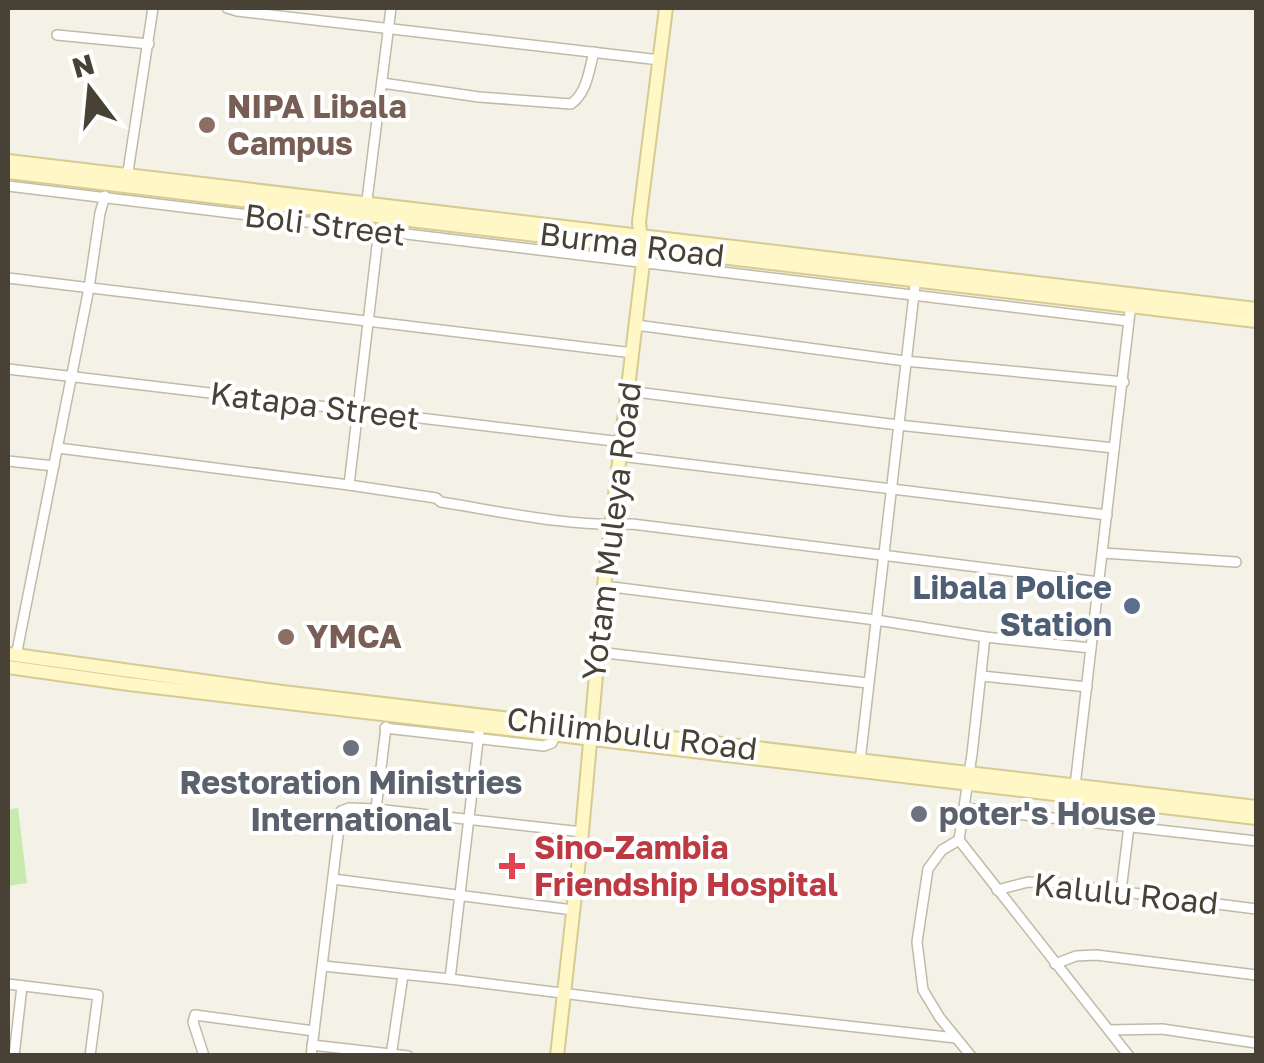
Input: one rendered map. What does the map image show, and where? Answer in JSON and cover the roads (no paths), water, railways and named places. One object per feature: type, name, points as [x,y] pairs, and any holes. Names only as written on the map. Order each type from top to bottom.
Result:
[{"type":"main road","name":"Yotam Muleya Road","points":[[557,1056],[604,586],[643,263],[640,240],[666,8]]},
{"type":"main road","name":"Burma Road","points":[[8,161],[127,181],[1132,300],[1256,309]]},
{"type":"main road","name":"Burma Road","points":[[8,172],[108,191],[127,181]]},
{"type":"main road","name":"Burma Road","points":[[366,209],[381,216],[640,240]]},
{"type":"main road","name":"Burma Road","points":[[1132,300],[1256,322]]},
{"type":"main road","name":"Chilimbulu Road","points":[[10,659],[129,684],[555,735],[590,734],[1256,818]]},
{"type":"main road","name":"Chilimbulu Road","points":[[480,726],[860,761],[967,779],[1076,786],[1256,806]]},
{"type":"street","points":[[127,181],[153,8]]},
{"type":"street","points":[[227,8],[660,60]]},
{"type":"street","points":[[366,209],[391,8]]},
{"type":"street","points":[[57,35],[148,44]]},
{"type":"street","points":[[382,84],[479,98],[570,104],[582,92],[594,52]]},
{"type":"street","name":"Boli Street","points":[[8,186],[108,191],[379,232],[1128,321]]},
{"type":"street","points":[[10,659],[58,448],[100,213],[108,191]]},
{"type":"street","points":[[349,485],[381,216]]},
{"type":"street","points":[[860,761],[916,274]]},
{"type":"street","points":[[8,278],[632,353]]},
{"type":"street","points":[[1076,786],[1132,300]]},
{"type":"street","points":[[636,325],[905,361],[1124,382]]},
{"type":"street","name":"Katapa Street","points":[[8,369],[357,410],[890,488],[1107,514]]},
{"type":"street","points":[[628,391],[1114,448]]},
{"type":"street","points":[[58,448],[349,485],[496,512],[612,526],[632,524],[1099,582]]},
{"type":"street","points":[[8,461],[54,466]]},
{"type":"street","points":[[1102,552],[1236,562]]},
{"type":"street","points":[[604,586],[1091,648]]},
{"type":"street","points":[[985,637],[959,840],[1128,1056]]},
{"type":"street","points":[[597,652],[868,683]]},
{"type":"street","points":[[982,676],[1086,688]]},
{"type":"street","points":[[376,809],[387,716]]},
{"type":"street","points":[[450,979],[480,726]]},
{"type":"street","points":[[1120,891],[1132,802]]},
{"type":"street","points":[[964,808],[1256,841]]},
{"type":"street","points":[[408,1056],[311,1050],[342,811],[376,809],[582,832]]},
{"type":"street","points":[[959,840],[942,850],[928,869],[917,942],[923,990],[970,1056]]},
{"type":"street","points":[[333,879],[573,910]]},
{"type":"street","name":"Kalulu Road","points":[[996,890],[1028,882],[1256,909]]},
{"type":"street","points":[[1056,964],[1076,956],[1096,955],[1256,975]]},
{"type":"street","points":[[323,966],[956,1038]]},
{"type":"street","points":[[391,1054],[403,975]]},
{"type":"street","points":[[8,984],[98,995],[90,1056]]},
{"type":"street","points":[[14,1056],[22,986]]},
{"type":"street","points":[[204,1056],[193,1022],[195,1016],[314,1031]]},
{"type":"street","points":[[1109,1030],[1162,1029],[1256,1043]]},
{"type":"place","name":"NIPA Libala Campus","points":[[207,125]]},
{"type":"place","name":"Libala Police Station","points":[[1132,606]]},
{"type":"place","name":"YMCA","points":[[286,637]]},
{"type":"place","name":"Restoration Ministries International","points":[[351,748]]},
{"type":"place","name":"poter's House","points":[[919,814]]},
{"type":"place","name":"Sino-Zambia Friendship Hospital","points":[[512,866]]}]
